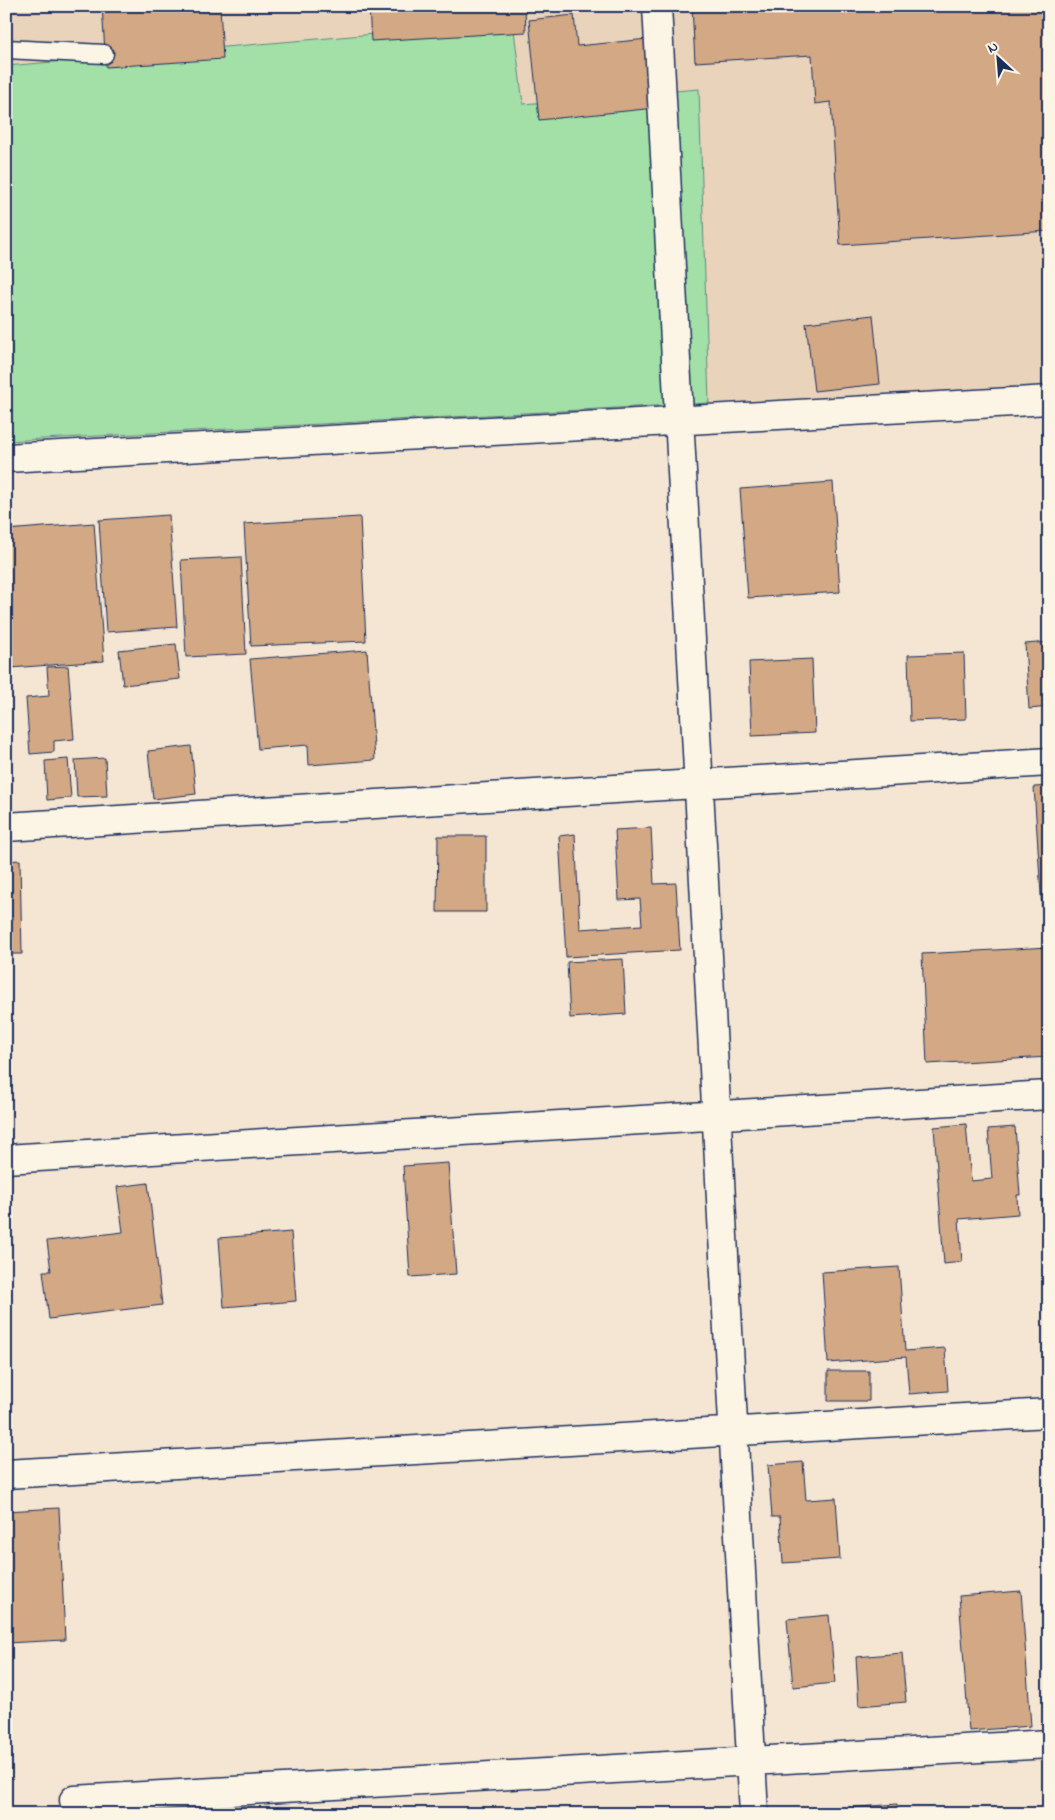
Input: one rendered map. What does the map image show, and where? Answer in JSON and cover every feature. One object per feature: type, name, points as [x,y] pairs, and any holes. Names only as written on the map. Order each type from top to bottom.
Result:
[{"type":"street","points":[[657,6],[754,1814]]},
{"type":"street","points":[[6,458],[1049,400]]},
{"type":"street","points":[[6,826],[1049,762]]},
{"type":"street","points":[[6,1159],[1049,1095]]},
{"type":"street","points":[[6,1474],[1049,1413]]},
{"type":"street","points":[[74,1800],[1049,1744]]},
{"type":"lane","points":[[6,50],[104,54]]},
{"type":"shaded area","points":[[6,6],[1049,6],[1049,385],[709,403],[699,89],[523,104],[513,22],[6,66]]},
{"type":"green space","points":[[513,22],[523,104],[699,89],[709,403],[6,441],[6,66]]},
{"type":"building","points":[[102,6],[220,6],[223,59],[106,67]]},
{"type":"building","points":[[369,6],[525,6],[526,32],[371,41]]},
{"type":"building","points":[[692,6],[1049,6],[1049,231],[840,245],[831,102],[815,104],[812,55],[695,62]]},
{"type":"building","points":[[574,15],[577,46],[648,39],[655,108],[539,120],[529,20]]},
{"type":"building","points":[[873,315],[880,384],[814,391],[806,323]]},
{"type":"building","points":[[833,482],[840,592],[748,598],[740,489]]},
{"type":"building","points":[[169,515],[177,627],[106,632],[99,520]]},
{"type":"building","points":[[360,517],[366,641],[251,646],[244,524]]},
{"type":"building","points":[[94,523],[104,661],[10,668],[6,617],[6,530]]},
{"type":"building","points":[[241,557],[246,654],[186,657],[181,560]]},
{"type":"building","points":[[1049,642],[1049,707],[1029,709],[1025,644]]},
{"type":"building","points":[[176,644],[180,679],[123,685],[119,650]]},
{"type":"building","points":[[367,650],[375,760],[309,765],[308,745],[258,749],[250,659]]},
{"type":"building","points":[[964,653],[966,719],[910,721],[908,655]]},
{"type":"building","points":[[812,659],[815,733],[752,736],[749,662]]},
{"type":"building","points":[[68,666],[74,739],[54,741],[54,752],[30,754],[26,698],[49,696],[47,667]]},
{"type":"building","points":[[191,746],[196,794],[153,799],[148,751]]},
{"type":"building","points":[[105,758],[107,796],[77,797],[75,760]]},
{"type":"building","points":[[68,759],[71,798],[47,800],[45,761]]},
{"type":"building","points":[[1049,786],[1049,925],[1043,925],[1034,787]]},
{"type":"building","points":[[651,828],[654,884],[676,883],[680,950],[566,957],[559,836],[575,834],[580,929],[642,925],[640,899],[619,900],[615,830]]},
{"type":"building","points":[[438,836],[486,836],[486,912],[437,912]]},
{"type":"building","points":[[20,860],[22,954],[6,954],[6,861]]},
{"type":"building","points":[[1049,947],[1049,1057],[927,1064],[922,954]]},
{"type":"building","points":[[623,959],[626,1014],[570,1018],[567,962]]},
{"type":"building","points":[[966,1124],[971,1181],[992,1179],[988,1129],[1015,1127],[1020,1195],[1017,1195],[1018,1214],[959,1219],[962,1262],[944,1264],[934,1127]]},
{"type":"building","points":[[448,1163],[456,1274],[410,1277],[403,1166]]},
{"type":"building","points":[[148,1183],[162,1305],[49,1319],[43,1271],[51,1271],[47,1241],[123,1232],[117,1187]]},
{"type":"building","points":[[291,1232],[296,1301],[224,1307],[219,1238]]},
{"type":"building","points":[[899,1267],[905,1351],[945,1348],[948,1391],[909,1394],[906,1357],[828,1363],[822,1272]]},
{"type":"building","points":[[828,1371],[869,1371],[869,1401],[828,1401]]},
{"type":"building","points":[[803,1462],[806,1500],[836,1498],[840,1559],[783,1563],[780,1517],[772,1517],[768,1465]]},
{"type":"building","points":[[59,1508],[65,1640],[6,1643],[6,1511]]},
{"type":"building","points":[[1021,1591],[1031,1726],[969,1731],[959,1596]]},
{"type":"building","points":[[829,1615],[835,1683],[793,1687],[787,1619]]},
{"type":"building","points":[[902,1653],[906,1702],[859,1706],[856,1657]]},
{"type":"building","points":[[897,1804],[898,1814],[849,1814],[849,1808]]}]
